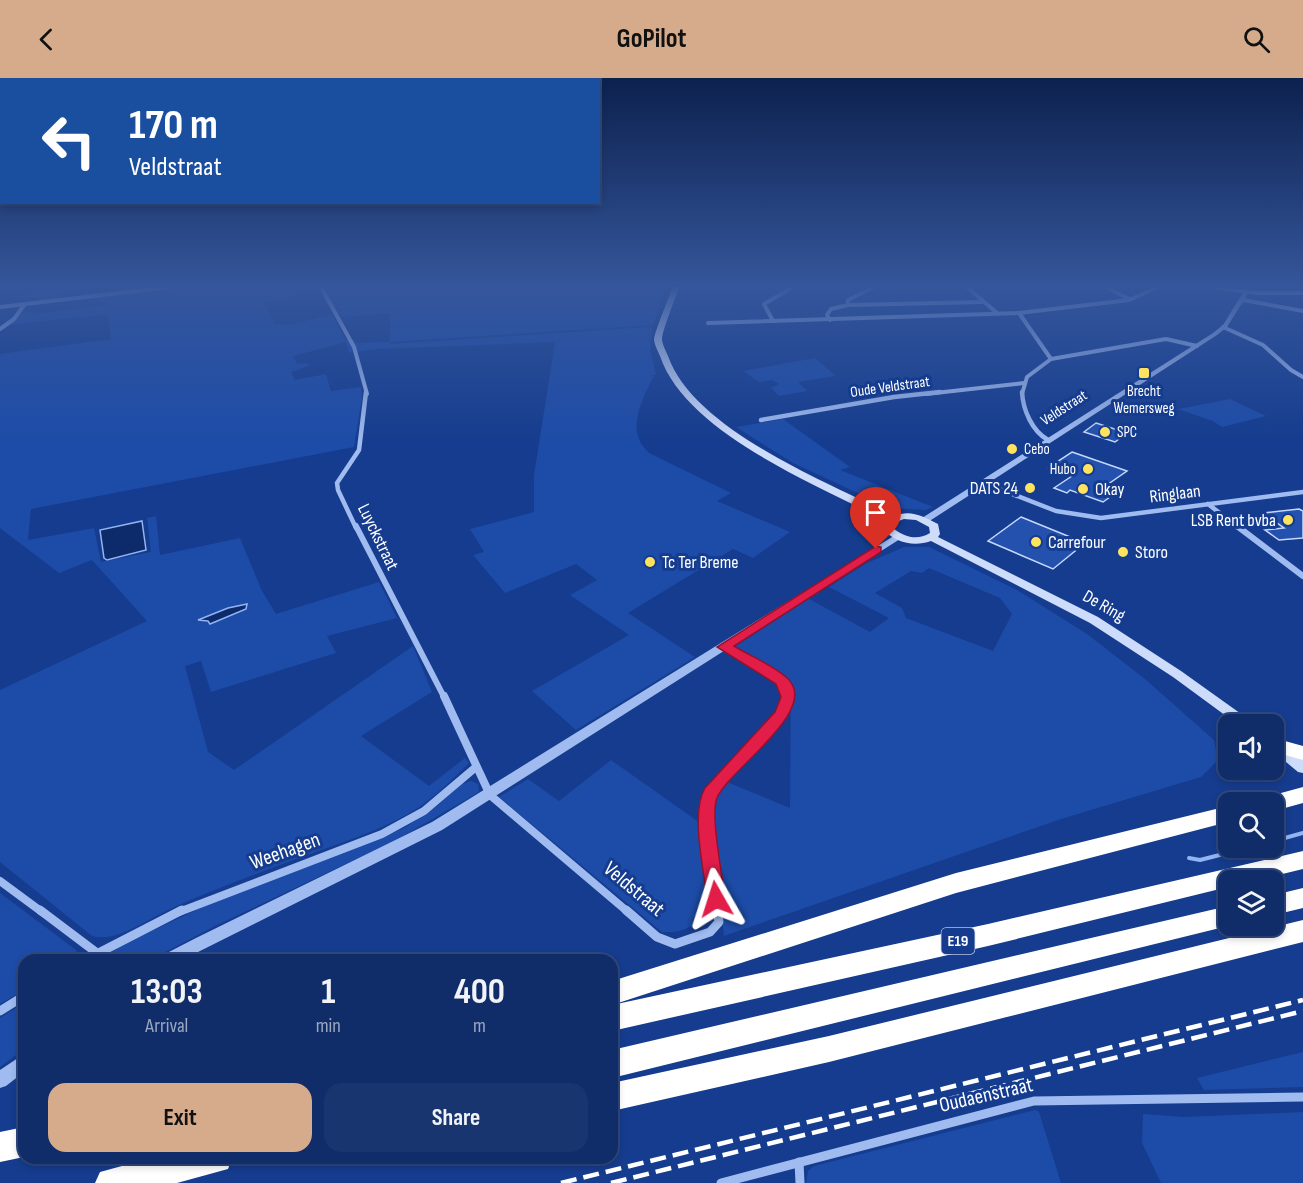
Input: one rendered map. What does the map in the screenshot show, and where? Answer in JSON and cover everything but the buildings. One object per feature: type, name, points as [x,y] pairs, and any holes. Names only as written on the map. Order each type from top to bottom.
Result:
[{"type":"highway","points":[[1284,748],[1303,753]]},
{"type":"highway","points":[[1284,800],[1303,795]]},
{"type":"highway","points":[[618,991],[956,883],[1218,817]]},
{"type":"highway","name":"E19","points":[[618,1017],[988,935],[1303,860]]},
{"type":"highway","points":[[1284,903],[1303,898]]},
{"type":"highway","name":"E19","points":[[618,1063],[1218,918]]},
{"type":"highway","points":[[618,1096],[830,1049],[1303,931]]},
{"type":"highway","points":[[0,1148],[18,1144]]},
{"type":"highway","points":[[111,1183],[192,1164]]},
{"type":"main road","points":[[667,339],[663,354],[676,383],[688,398],[724,428],[771,458],[892,519],[910,516],[925,520],[936,530],[931,537],[913,541],[897,537],[887,526],[892,519]]},
{"type":"main road","name":"De Ring","points":[[931,537],[1094,620],[1177,674],[1232,714]]},
{"type":"main road","points":[[1284,753],[1303,768]]},
{"type":"street","name":"Luyckstraat","points":[[349,339],[354,347],[367,394],[359,450],[337,483],[338,490],[384,584],[429,664],[490,795]]},
{"type":"street","points":[[1037,339],[1051,359]]},
{"type":"street","points":[[1047,440],[1038,434],[1022,404],[1024,383],[1031,372],[1051,359],[1166,339],[1197,346]]},
{"type":"street","name":"Veldstraat","points":[[925,520],[1207,339]]},
{"type":"street","points":[[1249,339],[1263,345],[1291,370],[1303,377]]},
{"type":"street","name":"Oude Veldstraat","points":[[761,420],[894,397],[1024,383]]},
{"type":"street","name":"Ringlaan","points":[[984,483],[1052,510],[1101,518],[1303,492]]},
{"type":"street","points":[[1208,504],[1303,576]]},
{"type":"street","points":[[179,954],[379,858],[490,795],[897,537]]},
{"type":"street","name":"Veldstraat","points":[[490,795],[657,937],[675,944],[710,932],[718,922],[707,818],[708,799],[782,714],[788,697],[788,690],[782,681],[724,647]]},
{"type":"street","name":"Weehagen","points":[[97,953],[151,924],[241,886],[367,839],[404,822],[427,808],[476,767]]},
{"type":"street","points":[[0,881],[97,953]]},
{"type":"street","points":[[0,1011],[18,1000]]},
{"type":"street","points":[[0,1080],[18,1066]]},
{"type":"street","name":"Oudaenstraat","points":[[721,1183],[1034,1101],[1303,1097]]},
{"type":"street","points":[[800,1162],[800,1183]]},
{"type":"shaded area","points":[[111,339],[345,339],[354,339],[357,343],[390,342],[390,344],[473,339],[651,339],[650,350],[656,375],[649,375],[654,376],[640,406],[637,427],[638,437],[643,446],[651,454],[731,493],[717,501],[790,532],[753,558],[733,549],[628,613],[695,657],[576,730],[532,691],[629,635],[570,595],[597,580],[576,564],[505,593],[473,555],[484,552],[470,529],[534,512],[534,475],[555,342],[377,349],[349,353],[346,342],[293,356],[297,364],[311,365],[291,372],[295,380],[326,374],[331,391],[361,387],[362,398],[354,447],[31,509],[28,540],[94,528],[101,562],[151,552],[147,518],[156,516],[160,555],[240,538],[262,591],[276,614],[379,582],[397,618],[327,636],[336,653],[211,692],[201,661],[185,666],[208,752],[234,770],[413,646],[432,692],[361,736],[429,786],[465,758],[469,763],[423,804],[384,826],[204,894],[121,933],[111,936],[92,936],[0,862],[0,690],[147,621],[92,560],[59,573],[0,528],[0,354]]},
{"type":"shaded area","points":[[390,339],[443,339],[390,342]]},
{"type":"shaded area","points":[[815,358],[836,376],[798,382],[807,391],[779,396],[771,388],[779,384],[772,380],[759,382],[743,371]]},
{"type":"shaded area","points":[[1230,399],[1266,416],[1222,427],[1213,421],[1178,409]]},
{"type":"shaded area","points":[[783,419],[850,467],[840,470],[933,507],[926,510],[890,508],[793,463],[736,427]]},
{"type":"shaded area","points":[[142,521],[146,550],[107,560],[104,558],[100,530]]},
{"type":"shaded area","points":[[904,547],[929,547],[1017,590],[1087,634],[1145,679],[1214,740],[1218,760],[1201,777],[1061,819],[724,936],[710,808],[717,792],[727,782],[790,808],[791,681],[733,648],[809,599],[870,632],[889,618],[829,587],[867,563]],"holes":[[[929,568],[1000,598],[1012,614],[993,651],[906,618],[902,608],[875,593],[911,571],[922,573]]]},
{"type":"shaded area","points":[[247,604],[246,609],[210,624],[208,621],[198,620],[228,608]]},
{"type":"shaded area","points":[[611,760],[703,825],[707,912],[688,928],[675,932],[662,932],[499,797],[528,779],[559,801]]},
{"type":"shaded area","points":[[471,781],[478,784],[479,792],[396,840],[161,954],[108,954],[211,903],[404,828],[437,806],[462,784]]},
{"type":"shaded area","points":[[0,893],[76,950],[78,954],[18,954],[18,994],[0,1004]]},
{"type":"shaded area","points":[[18,1007],[18,1054],[0,1067],[0,1018]]},
{"type":"shaded area","points":[[1303,1052],[1303,1087],[1204,1090],[1197,1078]]},
{"type":"shaded area","points":[[1035,1110],[1039,1112],[1061,1183],[806,1183],[808,1171],[814,1166]]},
{"type":"shaded area","points":[[1303,1112],[1303,1183],[1161,1183],[1142,1143],[1143,1114],[1184,1117]]},
{"type":"waterway","points":[[1284,838],[1303,833]]},
{"type":"waterway","points":[[1189,858],[1200,860],[1218,855]]},
{"type":"railway","points":[[561,1183],[1303,1000]]},
{"type":"railway","points":[[611,1183],[1303,1011]]},
{"type":"place","name":"Brecht Wemersweg","points":[[1144,373]]},
{"type":"place","name":"SPC","points":[[1105,432]]},
{"type":"place","name":"Cebo","points":[[1012,449]]},
{"type":"place","name":"Hubo","points":[[1088,469]]},
{"type":"place","name":"DATS 24","points":[[1030,488]]},
{"type":"place","name":"Okay","points":[[1083,489]]},
{"type":"place","name":"LSB Rent bvba","points":[[1288,520]]},
{"type":"place","name":"Carrefour","points":[[1036,542]]},
{"type":"place","name":"Storo","points":[[1123,552]]},
{"type":"place","name":"Tc Ter Breme","points":[[650,562]]},
{"type":"route","points":[[716,899],[707,818],[708,799],[782,714],[788,697],[788,690],[782,681],[724,647],[876,549]]}]
